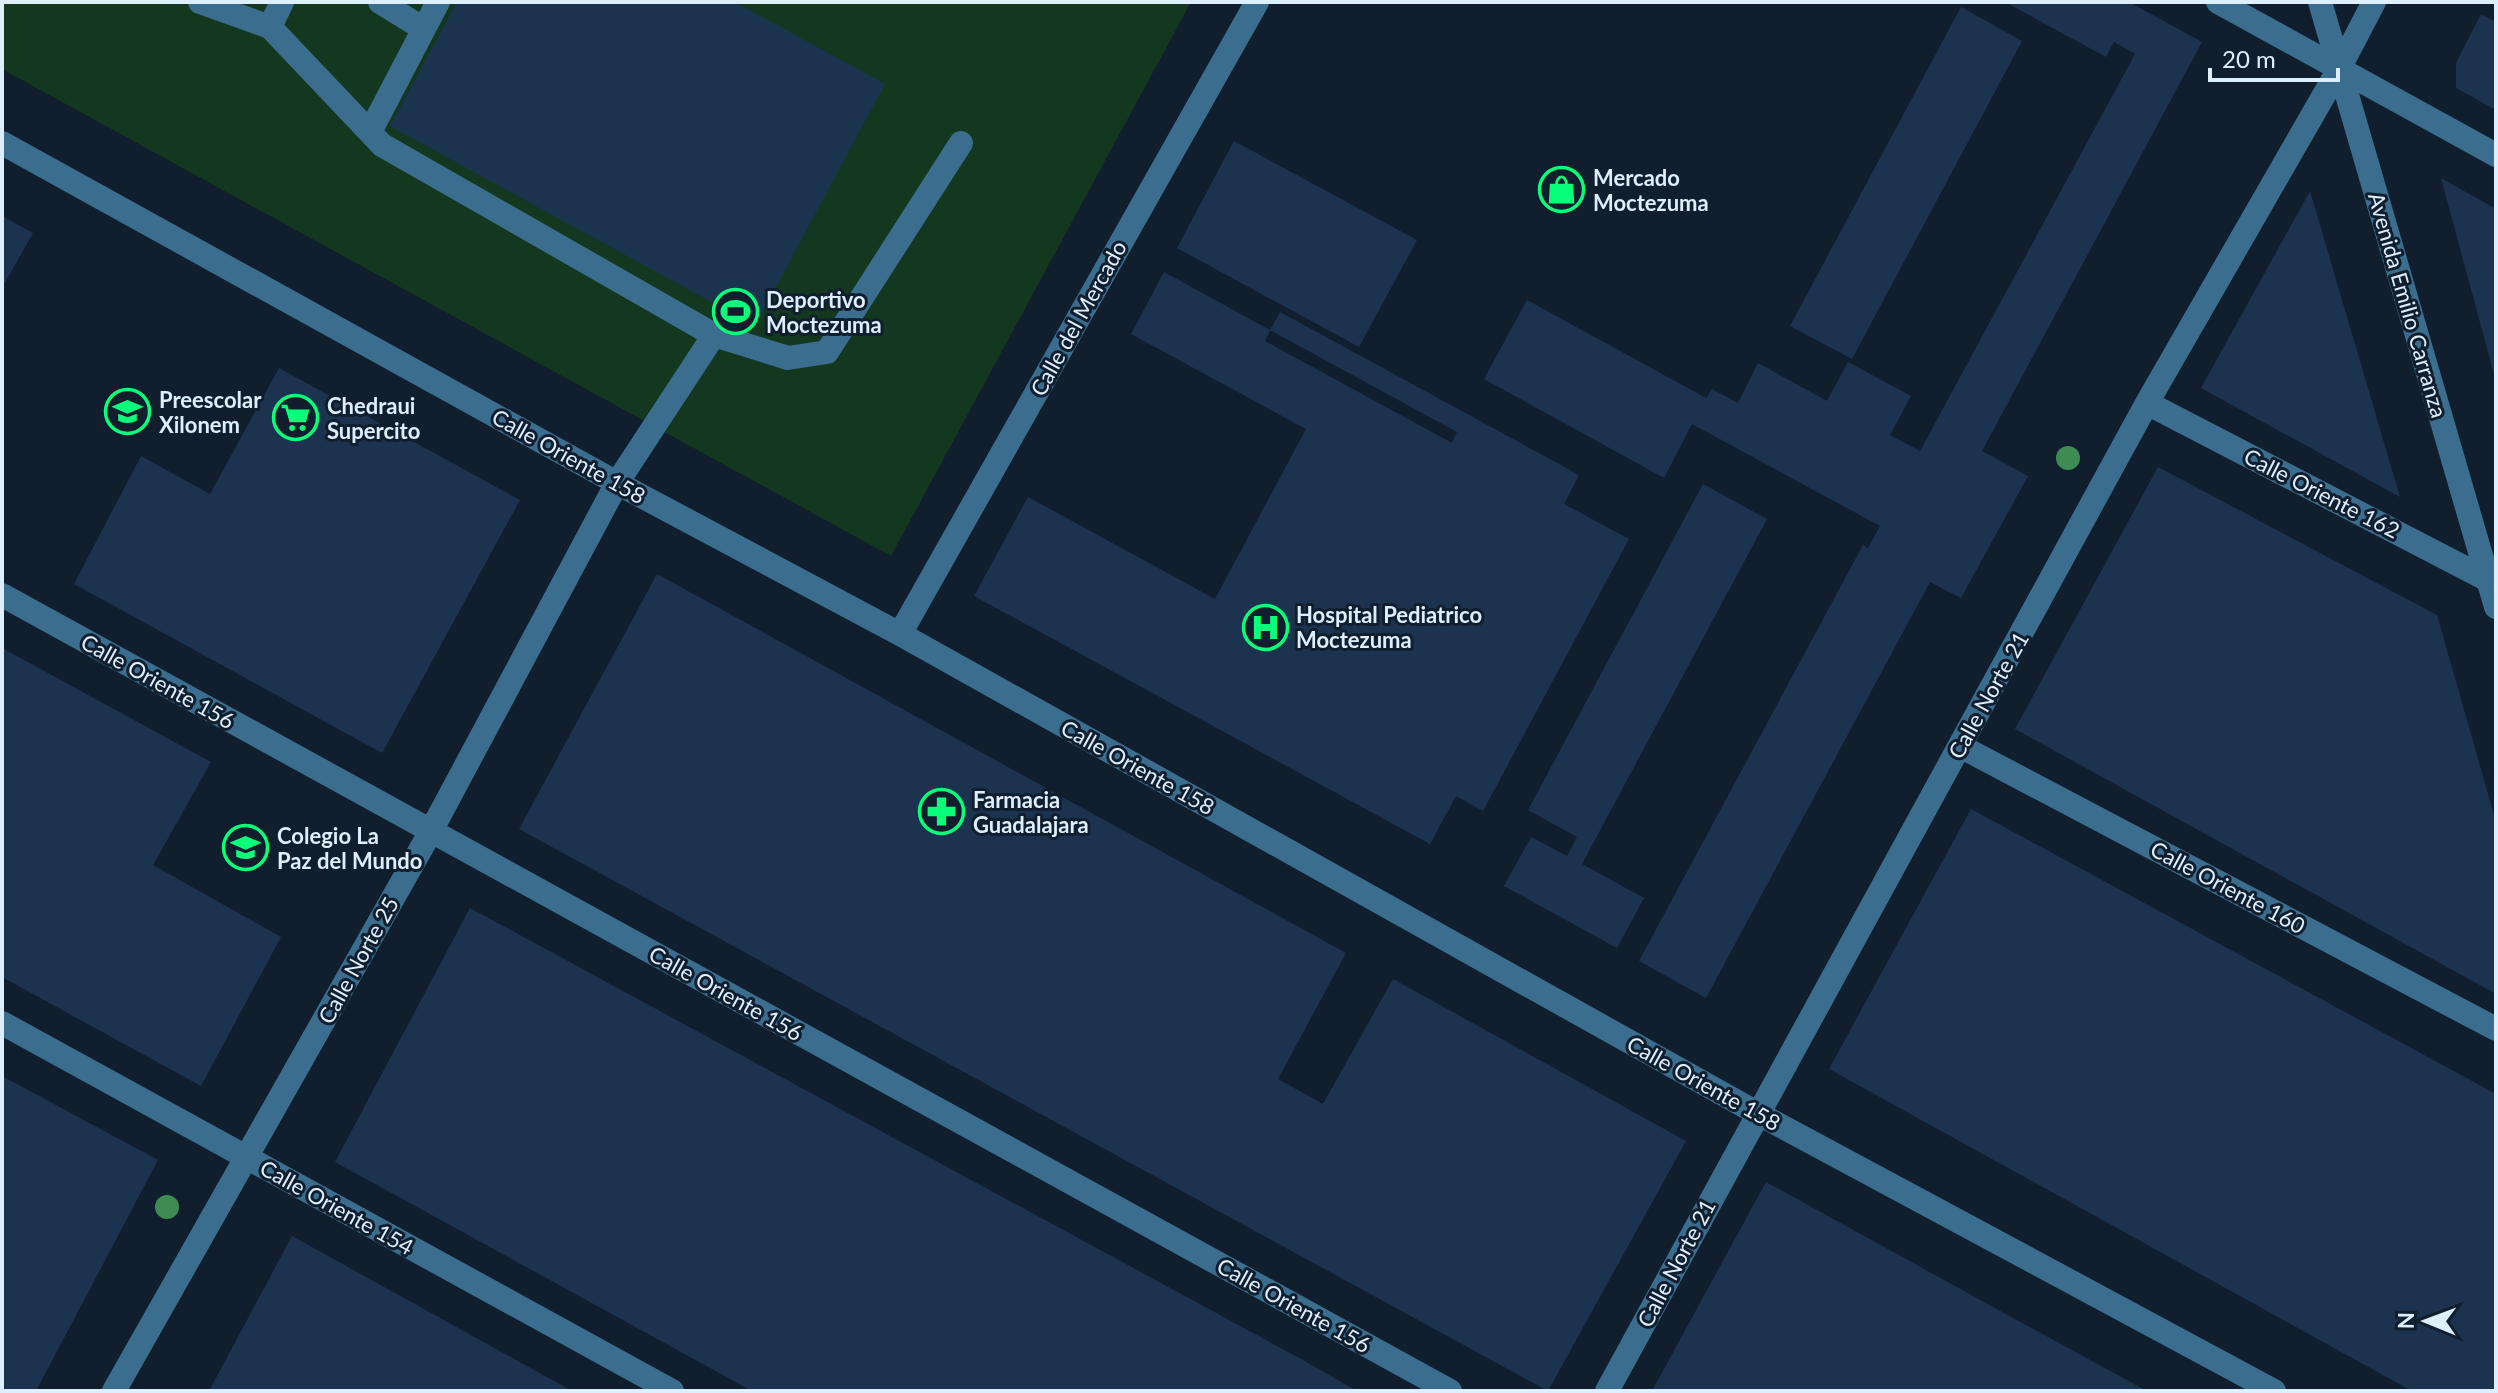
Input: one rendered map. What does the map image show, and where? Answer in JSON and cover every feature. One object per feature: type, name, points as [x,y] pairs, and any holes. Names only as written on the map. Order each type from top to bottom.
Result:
[{"type":"street","points":[[200,2],[270,27],[382,145],[714,335],[788,358],[827,352],[961,143]]},
{"type":"street","points":[[270,27],[282,2]]},
{"type":"street","points":[[380,2],[424,29]]},
{"type":"street","points":[[370,132],[438,2]]},
{"type":"street","name":"Calle del Mercado","points":[[900,634],[1257,2]]},
{"type":"street","points":[[2218,2],[2496,155]]},
{"type":"street","name":"Avenida Emilio Carranza","points":[[2320,2],[2492,582],[2496,607]]},
{"type":"street","name":"Calle Norte 21","points":[[1607,1391],[2147,403],[2339,69],[2374,2]]},
{"type":"street","name":"Calle Oriente 158","points":[[2,143],[617,483],[900,634],[1757,1113],[2274,1391]]},
{"type":"street","name":"Calle Norte 25","points":[[114,1391],[431,831],[617,483],[714,335]]},
{"type":"street","name":"Calle Oriente 162","points":[[2147,403],[2492,582]]},
{"type":"street","name":"Calle Oriente 156","points":[[2,595],[1450,1391]]},
{"type":"street","name":"Calle Oriente 160","points":[[1960,746],[2496,1029]]},
{"type":"street","name":"Calle Oriente 154","points":[[2,1023],[672,1391]]},
{"type":"green space","name":"Deportivo Moctezuma","points":[[2,2],[1191,2],[891,556],[2,69]]},
{"type":"building","points":[[457,2],[735,2],[885,84],[755,326],[390,126]]},
{"type":"building","points":[[2005,2],[2129,2],[2202,42],[1982,451],[2028,476],[1961,598],[1930,582],[1706,998],[1639,961],[1863,545],[1868,548],[1880,526],[1692,424],[1664,478],[1484,379],[1527,300],[1706,398],[1712,389],[1738,403],[1758,363],[1827,401],[1848,362],[1911,396],[1890,435],[1920,451],[2135,54],[2114,42],[2106,57]]},
{"type":"building","points":[[1961,7],[2022,41],[1852,359],[1790,326]]},
{"type":"building","points":[[2481,14],[2496,22],[2496,110],[2456,88],[2456,63]]},
{"type":"building","points":[[1234,141],[1417,240],[1359,347],[1177,248]]},
{"type":"building","points":[[2441,178],[2496,209],[2496,378],[2495,378]]},
{"type":"building","points":[[2310,191],[2400,497],[2201,388]]},
{"type":"building","points":[[2,216],[33,233],[2,288]]},
{"type":"building","points":[[1164,272],[1270,330],[1280,312],[1579,475],[1564,504],[1629,539],[1483,811],[1456,796],[1430,844],[974,596],[1028,497],[1215,599],[1306,429],[1131,334]],"holes":[[[1270,330],[1457,432],[1452,443],[1265,341]]]},
{"type":"building","points":[[279,368],[520,500],[382,753],[74,584],[141,456],[210,494]]},
{"type":"building","points":[[2158,467],[2437,615],[2496,822],[2496,994],[2015,729]]},
{"type":"building","points":[[1703,484],[1767,519],[1582,864],[1644,898],[1617,948],[1504,886],[1531,837],[1567,856],[1577,837],[1528,810]]},
{"type":"building","points":[[657,574],[1346,953],[1278,1079],[1323,1104],[1393,979],[1686,1141],[1548,1391],[519,829]]},
{"type":"building","points":[[2,648],[211,762],[153,865],[281,937],[201,1086],[2,977]]},
{"type":"building","points":[[1971,809],[2496,1094],[2496,1391],[2412,1391],[1829,1069]]},
{"type":"building","points":[[470,908],[1357,1391],[752,1391],[335,1162]]},
{"type":"building","points":[[2,1076],[158,1160],[36,1391],[2,1391]]},
{"type":"building","points":[[1766,1182],[2024,1324],[2147,1391],[1652,1391]]},
{"type":"building","points":[[292,1236],[442,1319],[572,1391],[209,1391]]},
{"type":"place","name":"Mercado Moctezuma","points":[[1562,190]]},
{"type":"place","name":"Deportivo Moctezuma","points":[[735,312]]},
{"type":"place","name":"Preescolar Xilonem","points":[[128,412]]},
{"type":"place","name":"Chedraui Supercito","points":[[296,418]]},
{"type":"place","name":"Hospital Pediatrico Moctezuma","points":[[1265,627]]},
{"type":"place","name":"Farmacia Guadalajara","points":[[942,812]]},
{"type":"place","name":"Colegio La Paz del Mundo","points":[[246,848]]}]
